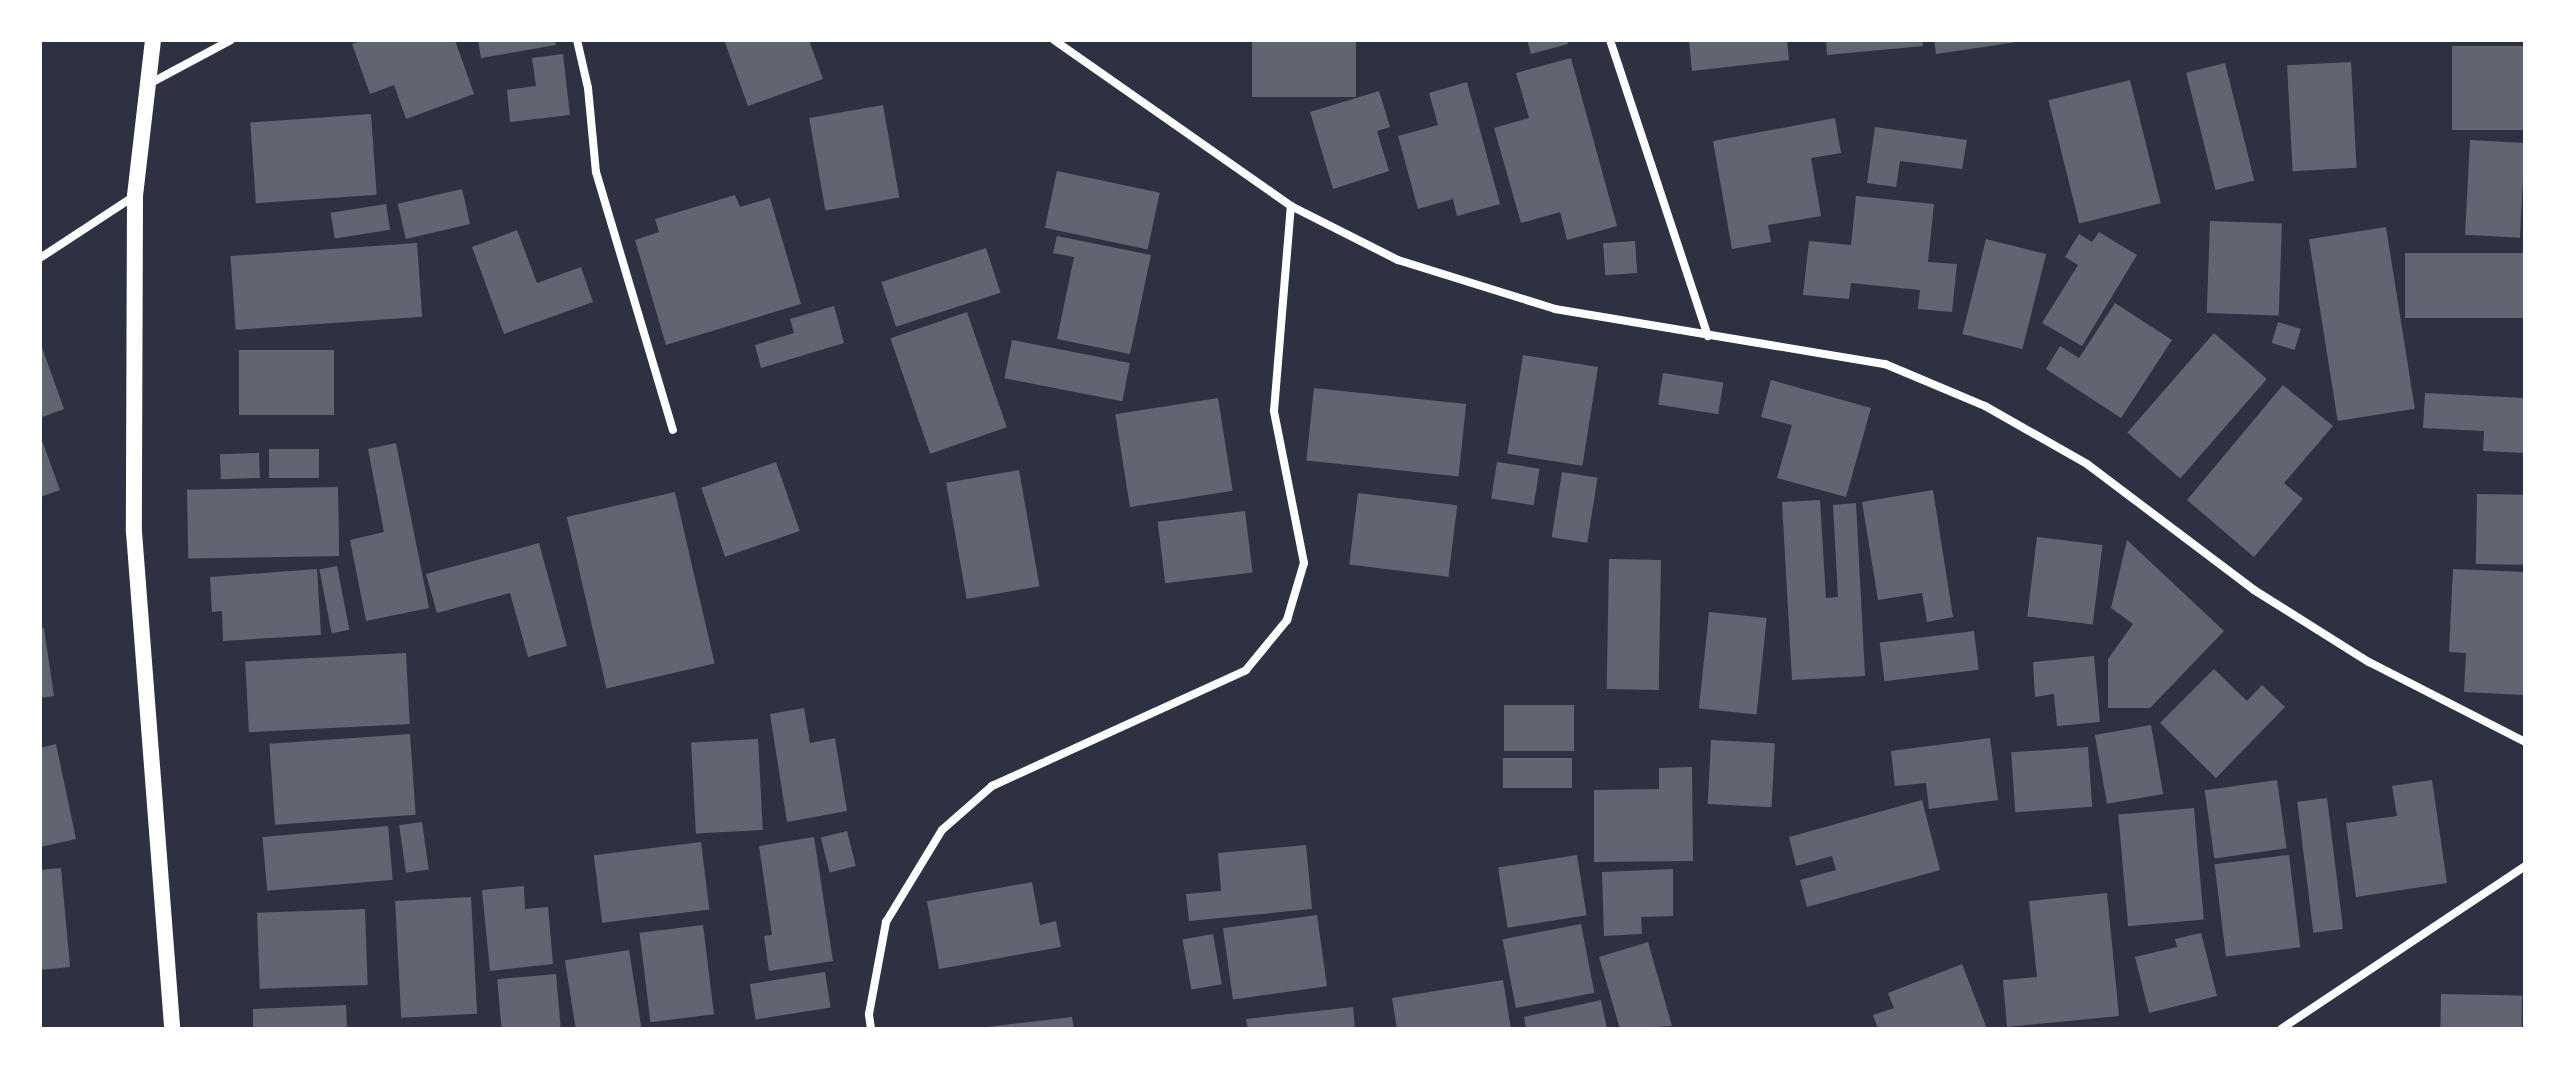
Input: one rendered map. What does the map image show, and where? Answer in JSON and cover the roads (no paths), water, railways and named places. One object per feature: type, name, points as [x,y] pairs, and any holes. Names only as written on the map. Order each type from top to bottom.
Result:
[{"type":"main road","points":[[153,40],[135,196],[134,532],[172,1029]]},
{"type":"street","points":[[146,86],[231,40]]},
{"type":"street","points":[[577,40],[596,172],[673,430]]},
{"type":"street","points":[[1054,40],[1291,206],[1412,265],[1555,309],[1885,364],[1985,406],[2087,464],[2267,598],[2369,662],[2525,742]]},
{"type":"street","points":[[1610,40],[1708,336]]},
{"type":"street","points":[[40,258],[135,196]]},
{"type":"street","points":[[871,1029],[869,1014],[886,922],[942,830],[992,786],[1246,670],[1287,620],[1304,563],[1274,411],[1291,206]]},
{"type":"street","points":[[2281,1029],[2525,866]]}]
